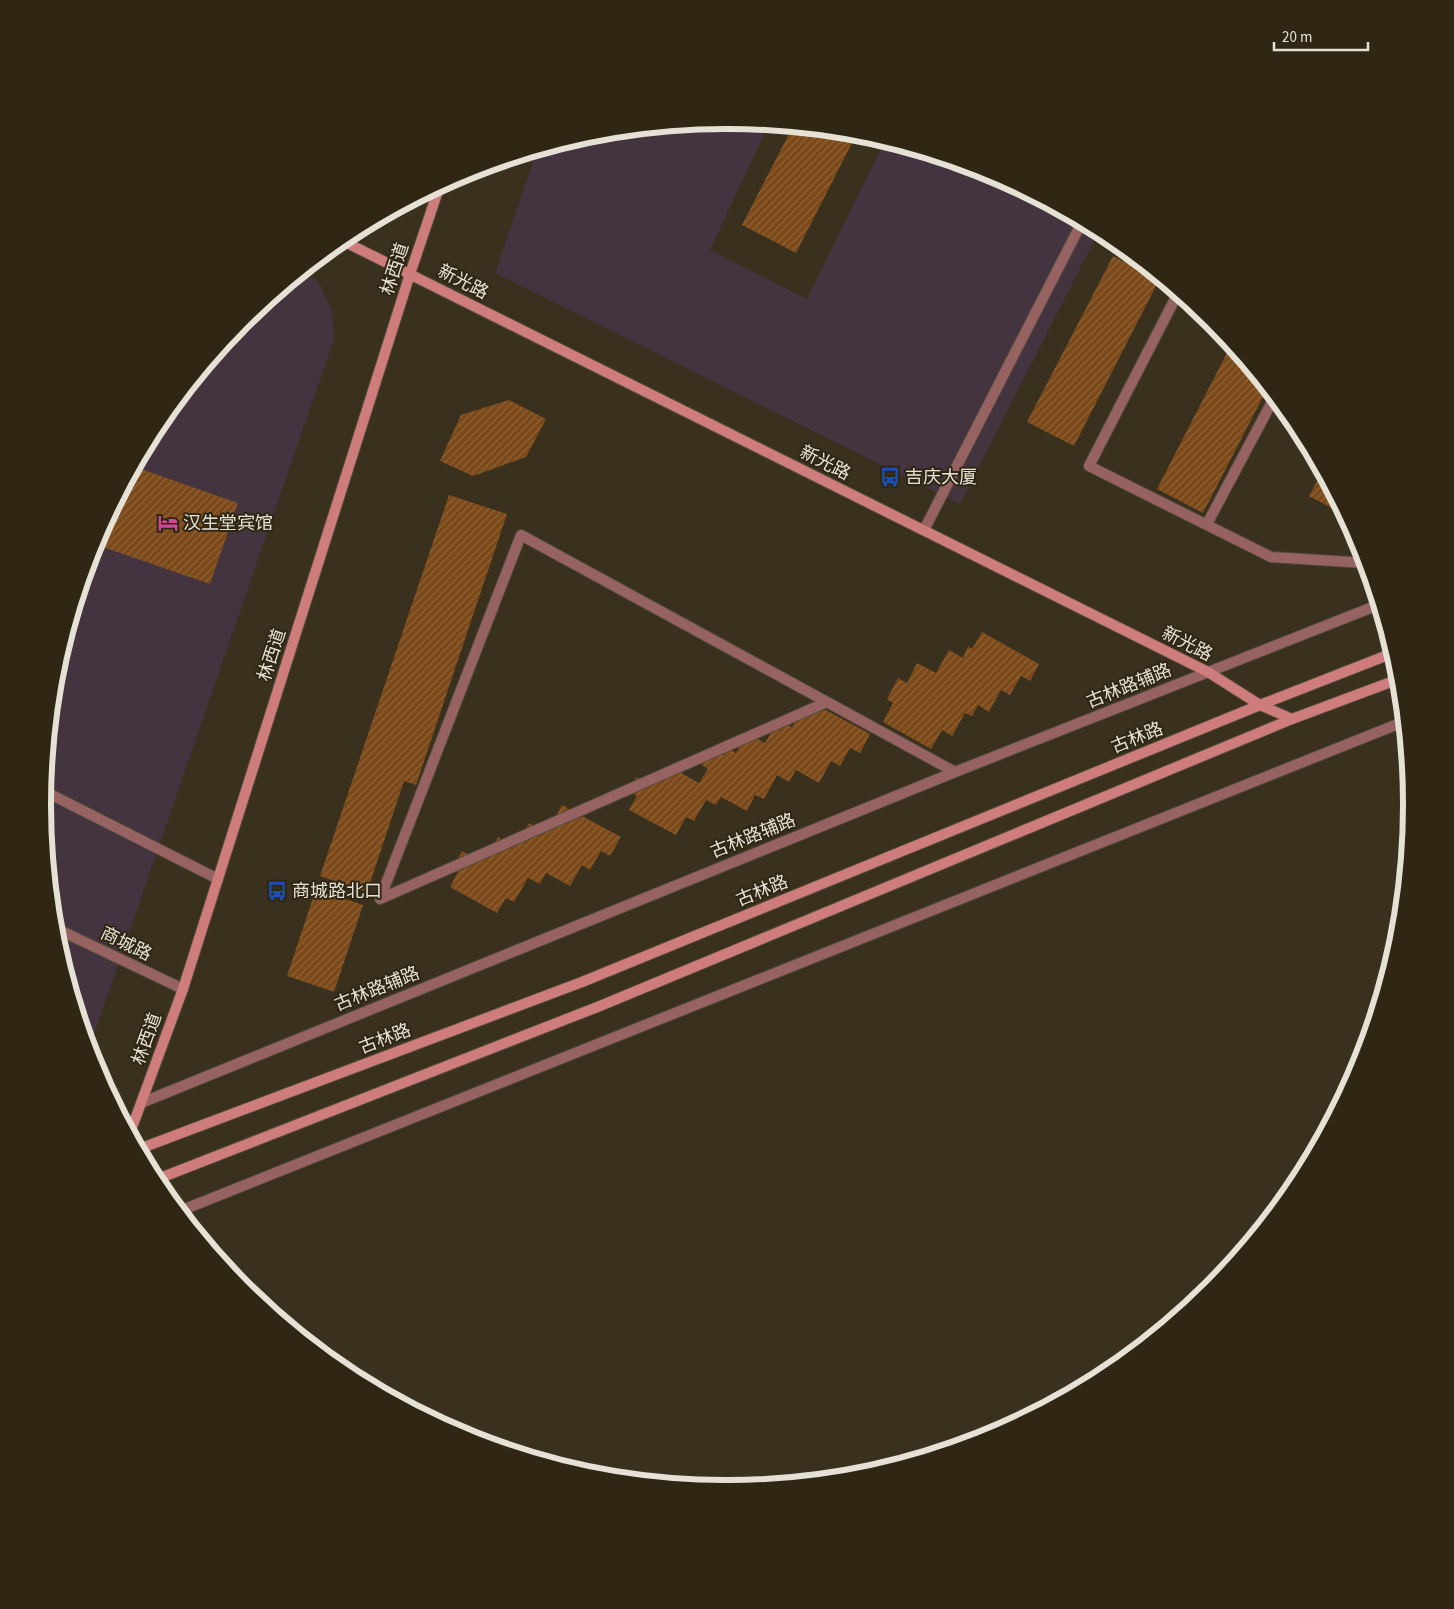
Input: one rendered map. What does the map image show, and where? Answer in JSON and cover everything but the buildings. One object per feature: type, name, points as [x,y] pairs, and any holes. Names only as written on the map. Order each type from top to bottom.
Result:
[{"type":"main road","name":"林西道","points":[[133,1125],[183,989],[437,194]]},
{"type":"main road","name":"新光路","points":[[350,244],[1208,672],[1260,705],[1292,719]]},
{"type":"main road","name":"古林路","points":[[145,1147],[582,982],[1386,655]]},
{"type":"main road","points":[[163,1177],[600,1006],[1292,719],[1391,682]]},
{"type":"street","points":[[924,530],[1079,228]]},
{"type":"street","points":[[1175,298],[1089,466],[1272,556],[1357,562]]},
{"type":"street","points":[[1207,524],[1271,404]]},
{"type":"street","points":[[827,702],[380,899],[521,535],[827,702],[954,772]]},
{"type":"street","name":"古林路辅路","points":[[141,1103],[954,772],[1373,607]]},
{"type":"street","points":[[186,1209],[1398,724]]},
{"type":"street","points":[[51,795],[218,879]]},
{"type":"street","name":"商城路","points":[[63,932],[183,989]]},
{"type":"shaded area","points":[[683,130],[766,130],[710,250],[807,299],[882,147],[944,165],[986,180],[1026,198],[1065,219],[1095,239],[960,504],[495,273],[534,157],[595,142]]},
{"type":"shaded area","points":[[307,276],[318,281],[332,311],[334,339],[93,1037],[74,979],[64,936],[57,893],[51,804],[57,716],[64,673],[87,587],[121,506],[165,429],[219,359],[281,296]]},
{"type":"place","name":"吉庆大厦","points":[[890,477]]},
{"type":"place","name":"汉生堂宾馆","points":[[168,523]]},
{"type":"place","name":"商城路北口","points":[[277,891]]}]
